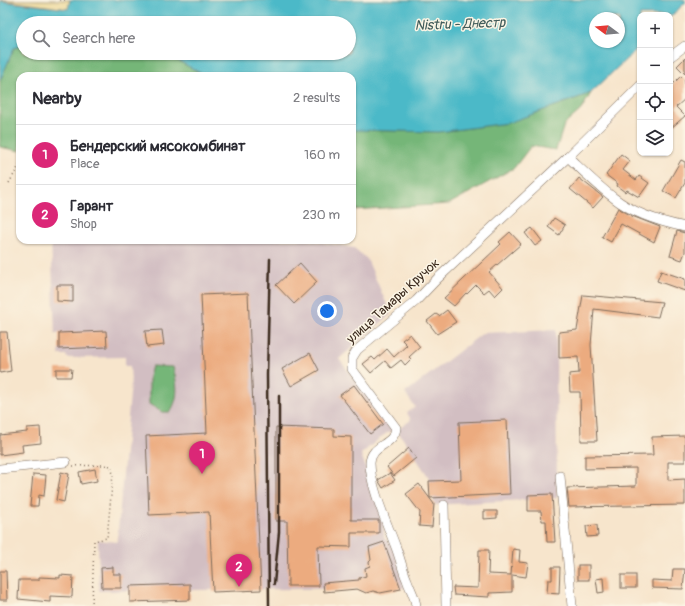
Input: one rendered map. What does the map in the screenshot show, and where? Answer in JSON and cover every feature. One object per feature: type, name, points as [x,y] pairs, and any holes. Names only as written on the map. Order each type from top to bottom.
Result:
[{"type":"street","points":[[673,55],[685,46]]},
{"type":"street","name":"улица Тамары Кручок","points":[[416,606],[416,599],[406,580],[388,527],[371,467],[371,456],[374,451],[392,438],[396,428],[352,369],[352,358],[357,350],[416,302],[437,279],[568,157],[637,89]]},
{"type":"street","points":[[568,157],[615,199],[641,213],[668,223],[685,227]]},
{"type":"street","points":[[0,469],[66,462]]},
{"type":"street","points":[[560,476],[572,606]]},
{"type":"street","points":[[444,505],[446,606]]},
{"type":"path","points":[[60,0],[65,0]]},
{"type":"path","points":[[9,183],[16,171]]},
{"type":"path","points":[[66,462],[76,467],[103,465],[111,466],[112,474],[107,538],[94,541],[92,606]]},
{"type":"shaded area","points":[[51,244],[330,244],[354,248],[367,259],[391,314],[339,359],[393,429],[361,454],[384,521],[384,538],[393,545],[405,588],[99,591],[98,540],[117,542],[131,383],[130,366],[125,366],[125,357],[67,358],[66,355],[59,355],[59,333],[55,333]]},
{"type":"shaded area","points":[[556,330],[557,498],[435,505],[428,476],[397,430],[411,420],[407,413],[415,407],[405,393],[483,333]]},
{"type":"green space","points":[[16,47],[16,60],[177,60],[199,72],[16,72],[16,150],[0,147],[0,81],[14,48]]},
{"type":"green space","points":[[591,93],[581,110],[564,125],[556,150],[531,146],[514,168],[449,204],[356,210],[356,130],[439,132],[507,123]]},
{"type":"green space","points":[[152,366],[173,367],[177,390],[175,401],[170,412],[162,412],[149,404],[149,377]]},
{"type":"sand","points":[[0,0],[70,0],[69,9]]},
{"type":"water","name":"Nistru - Днестр","points":[[70,0],[685,0],[685,3],[673,14],[673,12],[637,12],[637,49],[591,93],[508,123],[439,132],[356,130],[356,72],[199,72],[177,60],[356,60],[356,16],[16,16],[16,47],[14,48],[0,81],[0,1],[68,9]]},
{"type":"building","points":[[685,58],[685,74],[677,66]]},
{"type":"building","points":[[681,76],[685,80],[685,99],[676,107],[685,116],[673,126],[673,120],[673,84]]},
{"type":"building","points":[[621,154],[630,161],[623,170],[636,180],[639,176],[649,183],[639,197],[627,190],[625,192],[617,186],[618,184],[606,175]]},
{"type":"building","points":[[681,160],[685,162],[685,183],[676,198],[663,191]]},
{"type":"building","points":[[579,178],[603,197],[593,208],[570,189]]},
{"type":"building","points":[[618,208],[632,216],[660,227],[654,242],[621,224],[611,242],[602,237]]},
{"type":"building","points":[[554,218],[565,225],[559,235],[548,227]]},
{"type":"building","points":[[532,228],[542,241],[535,246],[525,233]]},
{"type":"building","points":[[677,231],[685,233],[685,252],[682,260],[670,256]]},
{"type":"building","points":[[510,232],[521,244],[489,272],[503,288],[495,296],[489,289],[484,293],[476,285],[454,306],[444,298],[501,244],[499,242]]},
{"type":"building","points":[[300,263],[317,282],[294,304],[276,285]]},
{"type":"building","points":[[661,271],[685,279],[685,291],[657,281]]},
{"type":"building","points":[[57,285],[73,285],[73,302],[57,301]]},
{"type":"building","points":[[248,293],[261,590],[213,592],[209,512],[149,515],[146,436],[207,433],[201,295]]},
{"type":"building","points":[[583,295],[662,302],[658,317],[594,309],[591,345],[597,441],[581,441],[580,392],[570,392],[569,374],[579,373],[578,357],[559,358],[559,332],[577,330]]},
{"type":"building","points":[[447,310],[456,322],[437,334],[427,321],[436,314],[439,316]]},
{"type":"building","points":[[162,330],[164,345],[147,347],[145,331]]},
{"type":"building","points":[[106,331],[107,347],[59,349],[59,333]]},
{"type":"building","points":[[0,332],[7,332],[11,371],[0,373]]},
{"type":"building","points":[[410,334],[420,347],[409,357],[411,359],[405,365],[401,360],[391,368],[385,361],[371,373],[363,364],[372,357],[375,360],[387,349],[394,357],[407,345],[402,340]]},
{"type":"building","points":[[310,353],[319,370],[291,386],[282,369]]},
{"type":"building","points":[[56,369],[72,369],[71,377],[56,377]]},
{"type":"building","points":[[354,385],[383,424],[370,434],[340,395]]},
{"type":"building","points":[[507,420],[510,494],[430,498],[429,481],[461,480],[459,422]]},
{"type":"building","points":[[40,427],[41,443],[22,445],[23,452],[0,455],[0,435],[27,432],[27,428]]},
{"type":"building","points":[[276,427],[334,429],[334,436],[351,437],[351,520],[379,520],[379,533],[351,533],[351,547],[318,546],[319,586],[288,586],[287,521],[276,521]]},
{"type":"building","points":[[685,436],[685,462],[668,462],[668,480],[685,479],[685,505],[569,507],[567,488],[636,486],[636,468],[585,469],[585,456],[653,455],[652,437]]},
{"type":"building","points":[[409,448],[416,458],[394,476],[387,467]]},
{"type":"building","points":[[95,469],[97,481],[81,484],[79,472]]},
{"type":"building","points":[[61,472],[69,474],[64,502],[56,500]]},
{"type":"building","points":[[390,473],[395,480],[383,488],[378,480]]},
{"type":"building","points":[[33,474],[46,475],[44,496],[39,495],[38,506],[30,506]]},
{"type":"building","points":[[419,484],[434,504],[432,527],[419,526],[420,512],[406,494]]},
{"type":"building","points":[[552,494],[555,542],[547,542],[546,521],[542,521],[541,511],[528,511],[528,495]]},
{"type":"building","points":[[484,511],[497,511],[497,518],[484,519]]},
{"type":"building","points":[[597,525],[598,536],[587,537],[586,526]]},
{"type":"building","points":[[384,542],[401,589],[380,593],[373,591],[366,593],[357,589],[324,592],[323,583],[359,580],[359,578],[366,576],[365,568],[370,566],[369,562],[371,560],[369,547]]},
{"type":"building","points":[[513,549],[520,550],[519,562],[528,563],[526,577],[512,575],[512,592],[489,593],[489,597],[454,595],[453,587],[478,588],[479,550],[489,550],[488,574],[511,575]]},
{"type":"building","points":[[578,565],[589,565],[589,580],[578,580]]},
{"type":"building","points":[[113,567],[113,574],[121,574],[121,588],[102,588],[101,568]]},
{"type":"building","points":[[552,567],[560,567],[559,594],[547,593],[548,580],[552,580]]},
{"type":"building","points":[[673,569],[685,569],[683,589],[652,588],[652,580],[672,581]]},
{"type":"building","points":[[0,571],[6,571],[7,600],[0,600]]},
{"type":"building","points":[[60,575],[73,576],[72,597],[50,596],[50,602],[18,599],[19,580],[39,580],[39,577],[60,578]]},
{"type":"building","points":[[621,575],[636,575],[636,588],[621,588]]},
{"type":"building","points":[[603,578],[604,592],[598,593],[596,579]]},
{"type":"building","points":[[190,584],[190,600],[130,602],[130,586]]},
{"type":"railway","points":[[269,606],[267,375],[270,259]]},
{"type":"railway","points":[[274,584],[279,532],[279,396]]},
{"type":"place","name":"Бендерский мясокомбинат","points":[[202,474]]},
{"type":"place","name":"Гарант","points":[[239,587]]}]
